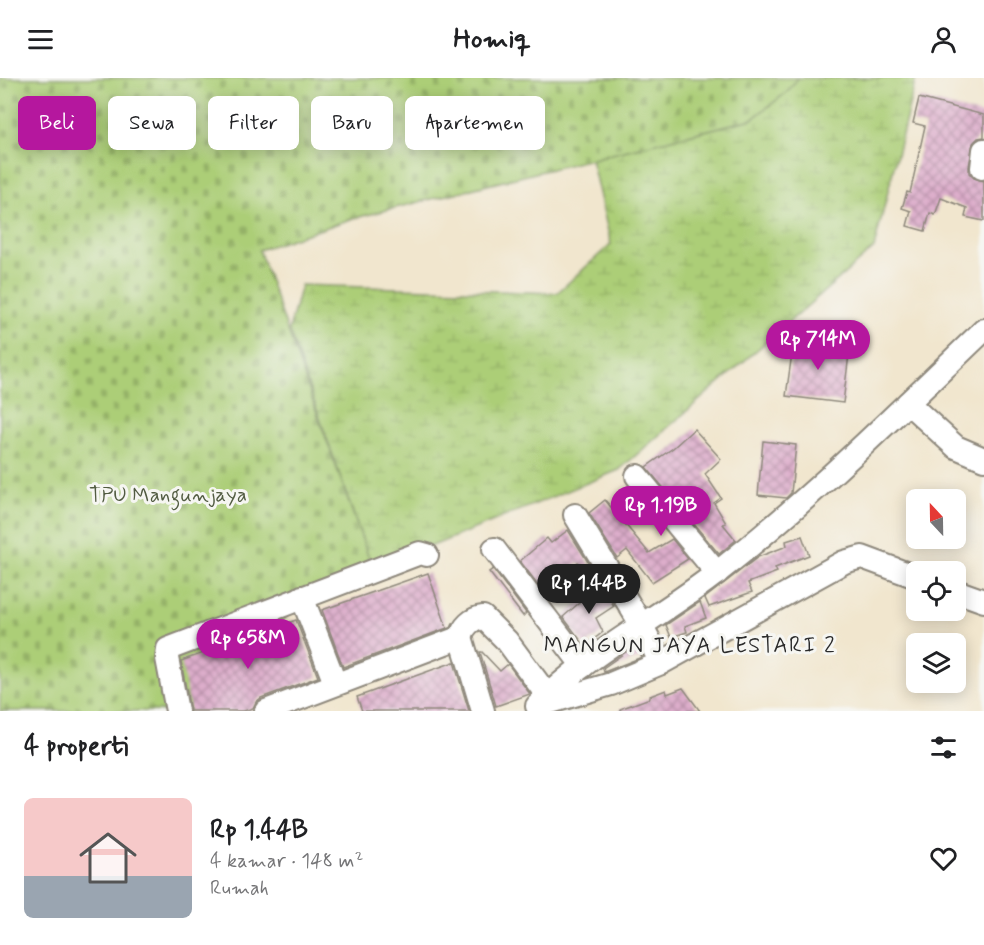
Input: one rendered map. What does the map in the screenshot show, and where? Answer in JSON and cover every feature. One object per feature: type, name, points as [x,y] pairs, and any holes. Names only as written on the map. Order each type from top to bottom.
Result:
[{"type":"street","points":[[536,704],[641,624],[717,573],[805,501],[984,330]]},
{"type":"street","points":[[908,403],[956,447],[984,459]]},
{"type":"street","points":[[636,476],[717,573]]},
{"type":"street","points":[[575,515],[641,624],[661,663]]},
{"type":"street","points":[[494,549],[583,666]]},
{"type":"street","points":[[177,711],[167,658],[168,649],[420,553],[427,555]]},
{"type":"street","points":[[536,704],[611,684],[661,663],[844,562],[862,557],[906,573]]},
{"type":"street","points":[[966,595],[984,601]]},
{"type":"street","points":[[302,597],[335,684]]},
{"type":"street","points":[[483,711],[461,637],[463,630],[477,618],[483,617],[507,641],[536,704]]},
{"type":"street","points":[[266,711],[461,637]]},
{"type":"green space","name":"TPU Mangunjaya","points":[[0,78],[798,78],[787,92],[752,119],[351,219],[259,250],[373,570],[302,597],[210,711],[0,711]]},
{"type":"green space","points":[[798,78],[916,78],[874,248],[619,470],[373,570],[289,330],[301,285],[557,293],[611,244],[591,159],[752,119],[787,92]]},
{"type":"building","points":[[919,98],[984,115],[984,137],[978,138],[973,143],[969,173],[974,178],[984,181],[984,221],[965,217],[967,208],[941,198],[935,215],[930,213],[925,231],[907,226],[911,211],[902,208],[907,192],[910,193],[925,126],[913,123]]},
{"type":"building","points":[[794,339],[850,346],[843,403],[786,396]]},
{"type":"building","points":[[694,429],[721,459],[705,474],[721,498],[714,503],[726,523],[723,524],[736,540],[719,554],[646,467],[673,448]]},
{"type":"building","points":[[763,441],[796,445],[791,493],[786,498],[758,495]]},
{"type":"building","points":[[605,500],[649,553],[672,539],[688,559],[652,582],[627,550],[617,558],[589,513]]},
{"type":"building","points":[[568,530],[596,575],[592,578],[578,562],[545,594],[520,561],[547,538],[551,543]]},
{"type":"building","points":[[802,536],[809,555],[775,568],[777,572],[748,583],[752,592],[709,607],[705,598],[758,557],[787,546],[786,541]]},
{"type":"building","points":[[493,569],[526,613],[523,616],[489,572]]},
{"type":"building","points":[[428,573],[447,628],[343,667],[322,610]]},
{"type":"building","points":[[601,584],[614,606],[596,618],[603,632],[585,646],[563,617]]},
{"type":"building","points":[[700,602],[706,618],[685,626],[687,632],[671,637],[666,625]]},
{"type":"building","points":[[296,620],[318,677],[261,698],[253,708],[244,711],[190,711],[181,661]]},
{"type":"building","points":[[636,645],[642,657],[604,672],[603,668]]},
{"type":"building","points":[[480,652],[500,671],[508,664],[530,694],[496,706]]},
{"type":"building","points":[[454,662],[469,711],[362,711],[357,697]]},
{"type":"building","points":[[683,688],[700,711],[620,711],[620,709],[666,690],[667,694]]},
{"type":"district","name":"MANGUN JAYA LESTARI 2","points":[[690,646]]}]
